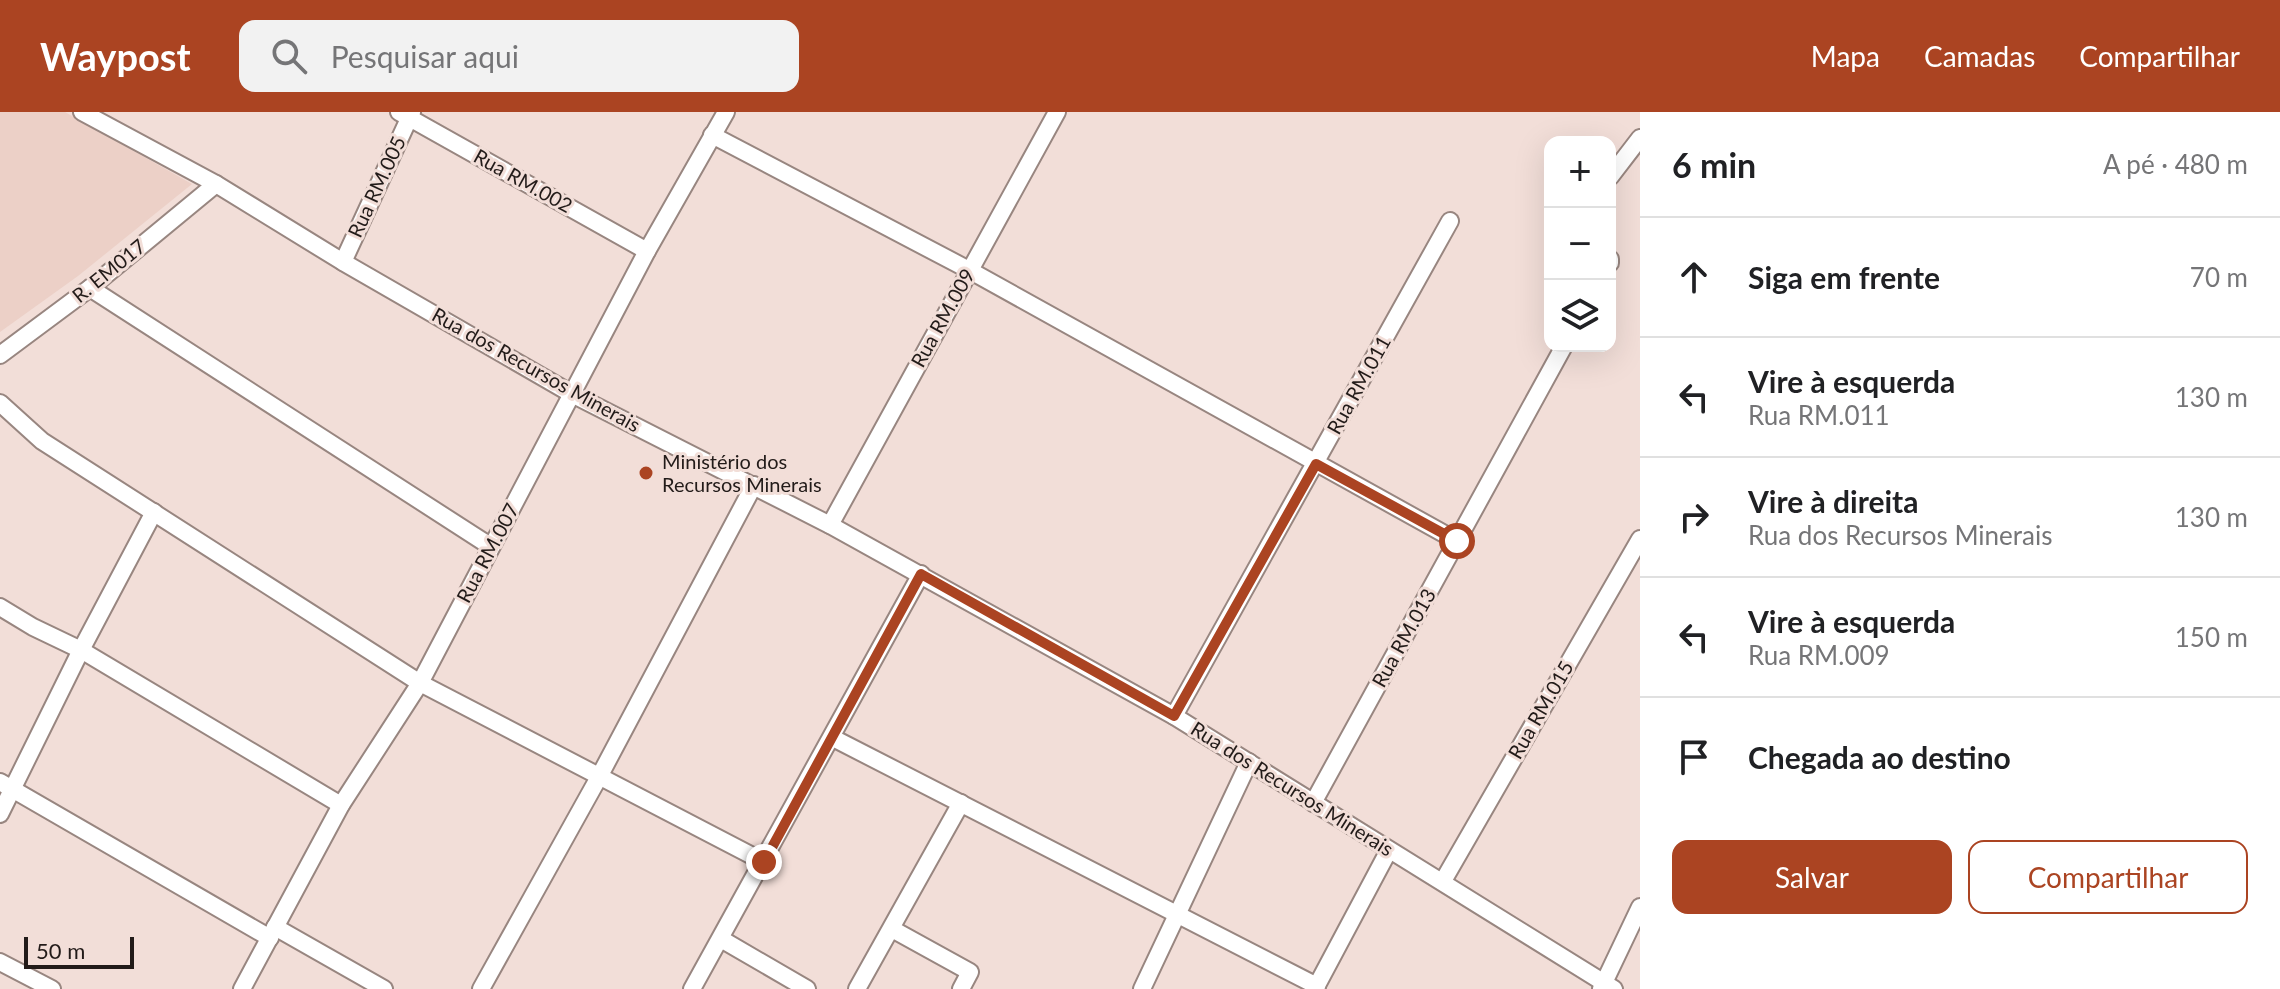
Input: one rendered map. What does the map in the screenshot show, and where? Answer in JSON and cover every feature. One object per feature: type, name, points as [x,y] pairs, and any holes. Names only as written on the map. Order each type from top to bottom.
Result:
[{"type":"street","name":"Rua dos Recursos Minerais","points":[[82,112],[216,184],[343,262],[572,394],[830,525],[1174,716],[1443,881],[1606,987]]},
{"type":"street","name":"Rua RM.009","points":[[830,525],[1057,112]]},
{"type":"street","name":"Rua RM.002","points":[[407,114],[647,251]]},
{"type":"street","name":"Rua RM.005","points":[[343,262],[407,114]]},
{"type":"street","name":"Rua RM.007","points":[[242,989],[341,805],[420,683],[647,251],[712,135],[720,114]]},
{"type":"street","points":[[712,135],[969,270],[1457,541]]},
{"type":"street","points":[[1616,169],[1640,138]]},
{"type":"street","name":"R. EM017","points":[[0,355],[90,288],[216,184]]},
{"type":"street","name":"Rua RM.011","points":[[1174,716],[1450,221]]},
{"type":"street","points":[[90,288],[490,546]]},
{"type":"street","name":"Rua RM.013","points":[[1313,803],[1561,352]]},
{"type":"street","points":[[0,403],[42,441],[420,683],[764,862]]},
{"type":"street","points":[[481,989],[599,777],[754,485]]},
{"type":"street","points":[[0,814],[6,786],[154,512]]},
{"type":"street","name":"Rua RM.015","points":[[1443,881],[1640,539]]},
{"type":"street","points":[[692,989],[921,574]]},
{"type":"street","points":[[0,607],[81,650],[341,805]]},
{"type":"street","points":[[833,738],[1316,987],[1389,850]]},
{"type":"street","points":[[1142,989],[1249,762]]},
{"type":"street","points":[[6,786],[272,932],[384,989]]},
{"type":"street","points":[[857,989],[961,803]]},
{"type":"street","points":[[1606,987],[1640,907]]},
{"type":"street","points":[[892,929],[970,972],[961,989]]},
{"type":"street","points":[[721,939],[807,989]]},
{"type":"street","points":[[0,962],[52,989]]},
{"type":"shaded area","points":[[0,112],[65,112],[192,184],[78,276],[0,332]]},
{"type":"place","name":"Ministério dos Recursos Minerais","points":[[646,473]]},
{"type":"route","points":[[764,862],[921,574],[1174,716],[1316,464],[1457,541]]}]
